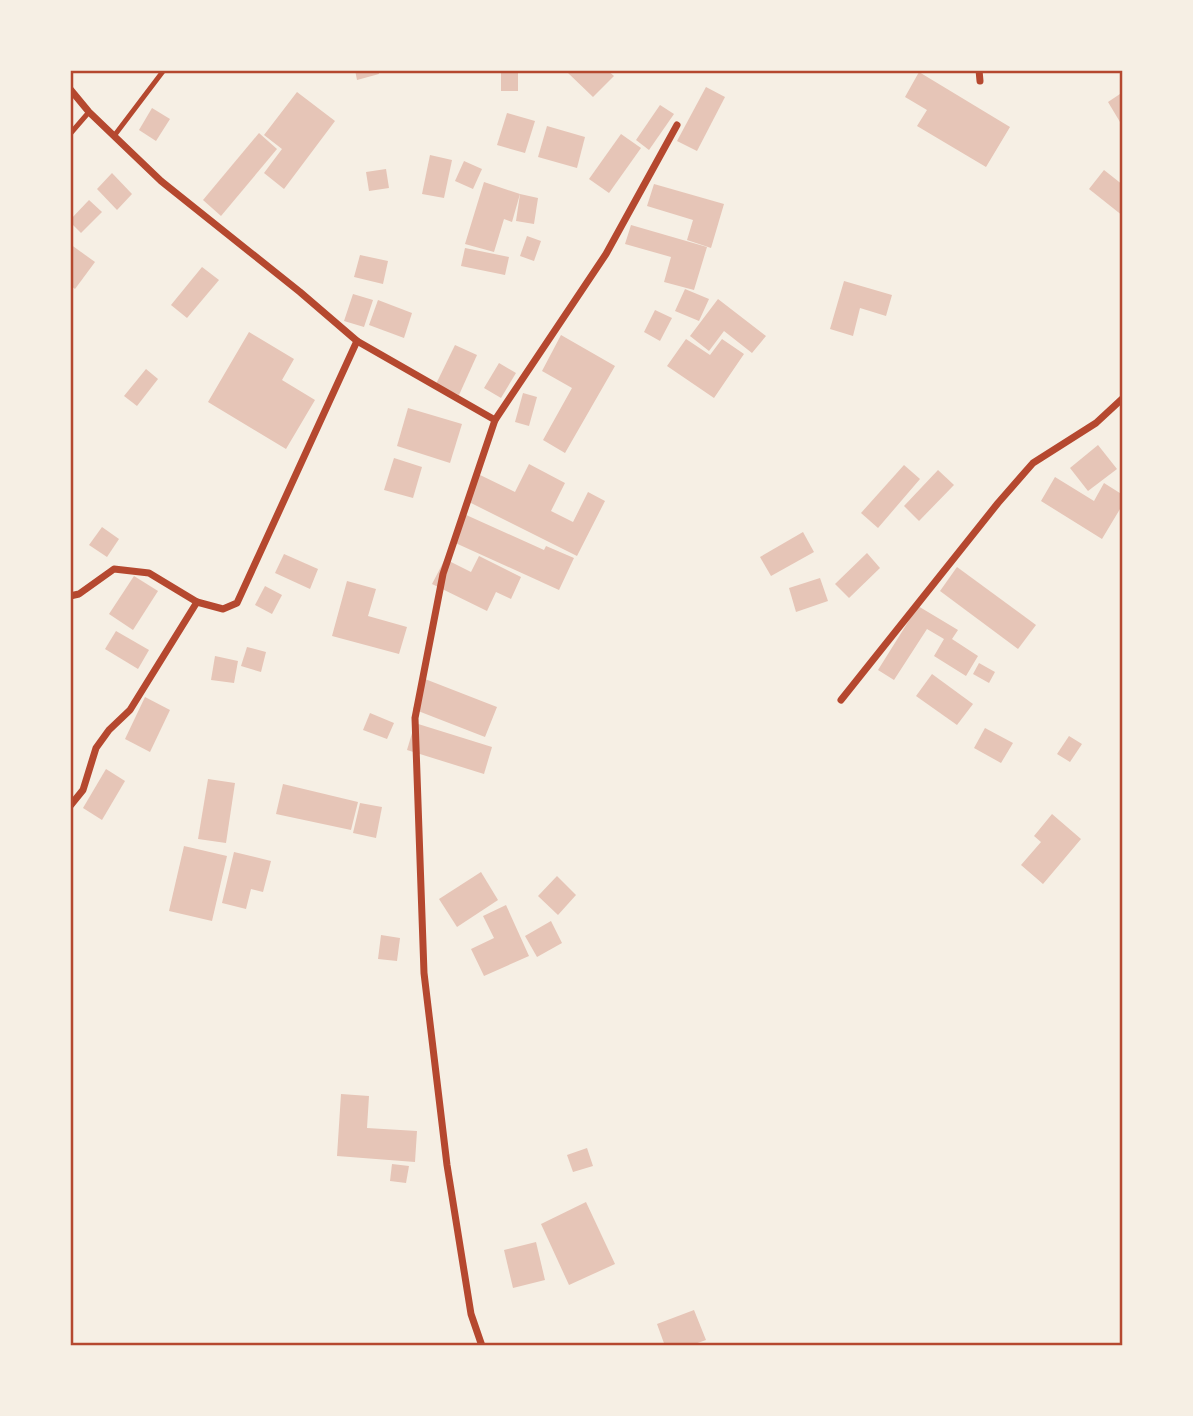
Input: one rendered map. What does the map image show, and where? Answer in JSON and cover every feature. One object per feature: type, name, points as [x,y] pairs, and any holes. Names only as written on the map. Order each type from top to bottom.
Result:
[{"type":"street","points":[[979,70],[980,81]]},
{"type":"street","points":[[70,89],[89,112],[161,181],[357,341],[495,420]]},
{"type":"street","points":[[482,1346],[471,1314],[447,1165],[425,973],[415,718],[443,574],[495,420],[606,254],[677,125]]},
{"type":"street","points":[[70,596],[79,594],[114,569],[149,573],[197,602],[222,609],[237,603],[357,341]]},
{"type":"street","points":[[841,700],[1033,463],[1096,423],[1123,398]]},
{"type":"street","points":[[70,806],[83,790],[96,748],[108,730],[131,710],[197,602]]},
{"type":"lane","points":[[114,136],[164,70]]},
{"type":"lane","points":[[70,134],[89,112]]},
{"type":"building","points":[[355,70],[378,70],[379,74],[357,80]]},
{"type":"building","points":[[501,70],[518,71],[518,91],[501,91]]},
{"type":"building","points":[[607,70],[614,76],[593,97],[567,72]]},
{"type":"building","points":[[919,72],[1010,127],[986,167],[917,126],[927,110],[905,97]]},
{"type":"building","points":[[706,87],[725,97],[697,151],[677,141]]},
{"type":"building","points":[[297,92],[335,121],[284,189],[264,173],[282,149],[264,135]]},
{"type":"building","points":[[1123,92],[1123,127],[1108,102]]},
{"type":"building","points":[[660,105],[674,114],[649,150],[636,140]]},
{"type":"building","points":[[152,108],[170,119],[156,141],[139,130]]},
{"type":"building","points":[[507,113],[535,121],[525,153],[497,145]]},
{"type":"building","points":[[547,126],[585,137],[577,168],[538,157]]},
{"type":"building","points":[[259,133],[277,149],[221,216],[203,200]]},
{"type":"building","points":[[621,134],[641,148],[609,193],[589,179]]},
{"type":"building","points":[[430,155],[452,160],[444,198],[422,194]]},
{"type":"building","points":[[464,161],[482,169],[473,189],[455,181]]},
{"type":"building","points":[[386,169],[389,188],[369,191],[366,172]]},
{"type":"building","points":[[1104,170],[1123,185],[1123,216],[1089,189]]},
{"type":"building","points":[[112,173],[132,194],[117,210],[97,189]]},
{"type":"building","points":[[484,182],[520,194],[512,222],[504,219],[494,252],[465,244]]},
{"type":"building","points":[[654,184],[724,204],[711,248],[687,240],[693,220],[647,206]]},
{"type":"building","points":[[520,194],[538,198],[534,224],[516,221]]},
{"type":"building","points":[[89,200],[102,212],[81,233],[70,220]]},
{"type":"building","points":[[631,225],[707,247],[694,290],[664,282],[671,257],[625,244]]},
{"type":"building","points":[[527,236],[541,241],[534,261],[520,256]]},
{"type":"building","points":[[70,244],[95,262],[75,289],[70,285]]},
{"type":"building","points":[[465,248],[509,257],[505,275],[461,266]]},
{"type":"building","points":[[360,255],[388,261],[383,284],[354,277]]},
{"type":"building","points":[[202,267],[219,280],[187,318],[171,305]]},
{"type":"building","points":[[844,281],[892,295],[886,316],[860,308],[853,336],[830,329]]},
{"type":"building","points":[[685,289],[709,299],[699,321],[675,311]]},
{"type":"building","points":[[353,294],[373,300],[364,327],[344,321]]},
{"type":"building","points":[[718,299],[766,336],[752,353],[724,331],[709,351],[690,336]]},
{"type":"building","points":[[378,300],[412,313],[404,338],[369,325]]},
{"type":"building","points":[[655,310],[672,318],[660,341],[644,332]]},
{"type":"building","points":[[249,332],[294,359],[282,380],[315,400],[286,449],[208,402]]},
{"type":"building","points":[[561,335],[615,366],[565,453],[543,440],[572,388],[542,371]]},
{"type":"building","points":[[686,339],[710,355],[722,339],[744,354],[714,398],[667,366]]},
{"type":"building","points":[[455,345],[477,355],[459,395],[436,384]]},
{"type":"building","points":[[499,363],[516,373],[501,398],[484,388]]},
{"type":"building","points":[[146,369],[158,379],[137,406],[124,396]]},
{"type":"building","points":[[523,393],[537,397],[529,426],[515,422]]},
{"type":"building","points":[[408,408],[462,424],[450,463],[397,446]]},
{"type":"building","points":[[1098,445],[1117,469],[1088,491],[1070,468]]},
{"type":"building","points":[[394,458],[422,467],[413,498],[384,490]]},
{"type":"building","points":[[529,464],[565,483],[551,511],[573,522],[588,492],[605,501],[577,556],[465,500],[478,474],[515,492]]},
{"type":"building","points":[[904,465],[920,479],[878,528],[861,513]]},
{"type":"building","points":[[938,470],[954,485],[919,521],[904,506]]},
{"type":"building","points":[[1055,477],[1094,501],[1104,483],[1123,495],[1123,504],[1102,539],[1041,501]]},
{"type":"building","points":[[464,514],[544,550],[546,546],[574,558],[559,590],[451,541]]},
{"type":"building","points":[[102,527],[119,539],[107,557],[89,545]]},
{"type":"building","points":[[803,532],[814,552],[771,576],[760,557]]},
{"type":"building","points":[[867,553],[880,568],[849,598],[835,584]]},
{"type":"building","points":[[284,554],[318,569],[310,589],[275,573]]},
{"type":"building","points":[[479,556],[521,577],[511,599],[496,592],[487,611],[432,584],[445,559],[471,572]]},
{"type":"building","points":[[957,567],[1036,625],[1018,649],[940,591]]},
{"type":"building","points":[[134,576],[158,591],[133,630],[109,614]]},
{"type":"building","points":[[820,578],[828,601],[796,612],[789,588]]},
{"type":"building","points":[[347,581],[376,589],[368,616],[407,627],[399,654],[332,636]]},
{"type":"building","points":[[265,586],[282,595],[272,614],[255,605]]},
{"type":"building","points":[[918,606],[958,630],[952,639],[978,656],[966,676],[934,656],[944,639],[927,629],[894,680],[878,670]]},
{"type":"building","points":[[116,631],[149,650],[138,669],[105,649]]},
{"type":"building","points":[[247,647],[266,652],[261,672],[241,666]]},
{"type":"building","points":[[215,656],[238,661],[234,683],[211,680]]},
{"type":"building","points":[[979,663],[995,672],[989,683],[973,674]]},
{"type":"building","points":[[932,674],[973,704],[957,725],[916,696]]},
{"type":"building","points":[[425,679],[497,707],[485,737],[413,709]]},
{"type":"building","points":[[145,697],[170,710],[150,752],[125,739]]},
{"type":"building","points":[[370,713],[394,723],[387,739],[363,730]]},
{"type":"building","points":[[415,723],[492,747],[484,774],[407,750]]},
{"type":"building","points":[[985,728],[1013,743],[1001,763],[974,748]]},
{"type":"building","points":[[1069,736],[1082,744],[1070,762],[1057,754]]},
{"type":"building","points":[[106,769],[125,781],[102,820],[83,808]]},
{"type":"building","points":[[208,779],[235,783],[226,843],[198,839]]},
{"type":"building","points":[[283,784],[358,802],[351,830],[276,814]]},
{"type":"building","points":[[360,803],[382,807],[376,838],[353,833]]},
{"type":"building","points":[[1052,814],[1081,839],[1043,884],[1021,865],[1041,842],[1034,836]]},
{"type":"building","points":[[184,846],[227,856],[212,921],[169,911]]},
{"type":"building","points":[[234,852],[271,861],[263,892],[251,889],[246,909],[222,903]]},
{"type":"building","points":[[481,872],[498,900],[457,927],[439,899]]},
{"type":"building","points":[[557,876],[576,895],[558,915],[538,896]]},
{"type":"building","points":[[506,905],[529,956],[484,976],[471,949],[494,938],[483,916]]},
{"type":"building","points":[[551,921],[562,943],[537,957],[525,936]]},
{"type":"building","points":[[381,935],[400,938],[397,961],[378,959]]},
{"type":"building","points":[[341,1094],[369,1096],[367,1128],[417,1131],[415,1162],[337,1156]]},
{"type":"building","points":[[587,1148],[593,1166],[573,1172],[567,1155]]},
{"type":"building","points":[[392,1164],[409,1166],[406,1183],[390,1181]]},
{"type":"building","points":[[586,1202],[615,1264],[569,1285],[541,1224]]},
{"type":"building","points":[[536,1242],[545,1280],[513,1288],[504,1250]]},
{"type":"building","points":[[694,1310],[706,1340],[689,1346],[665,1346],[657,1324]]}]
